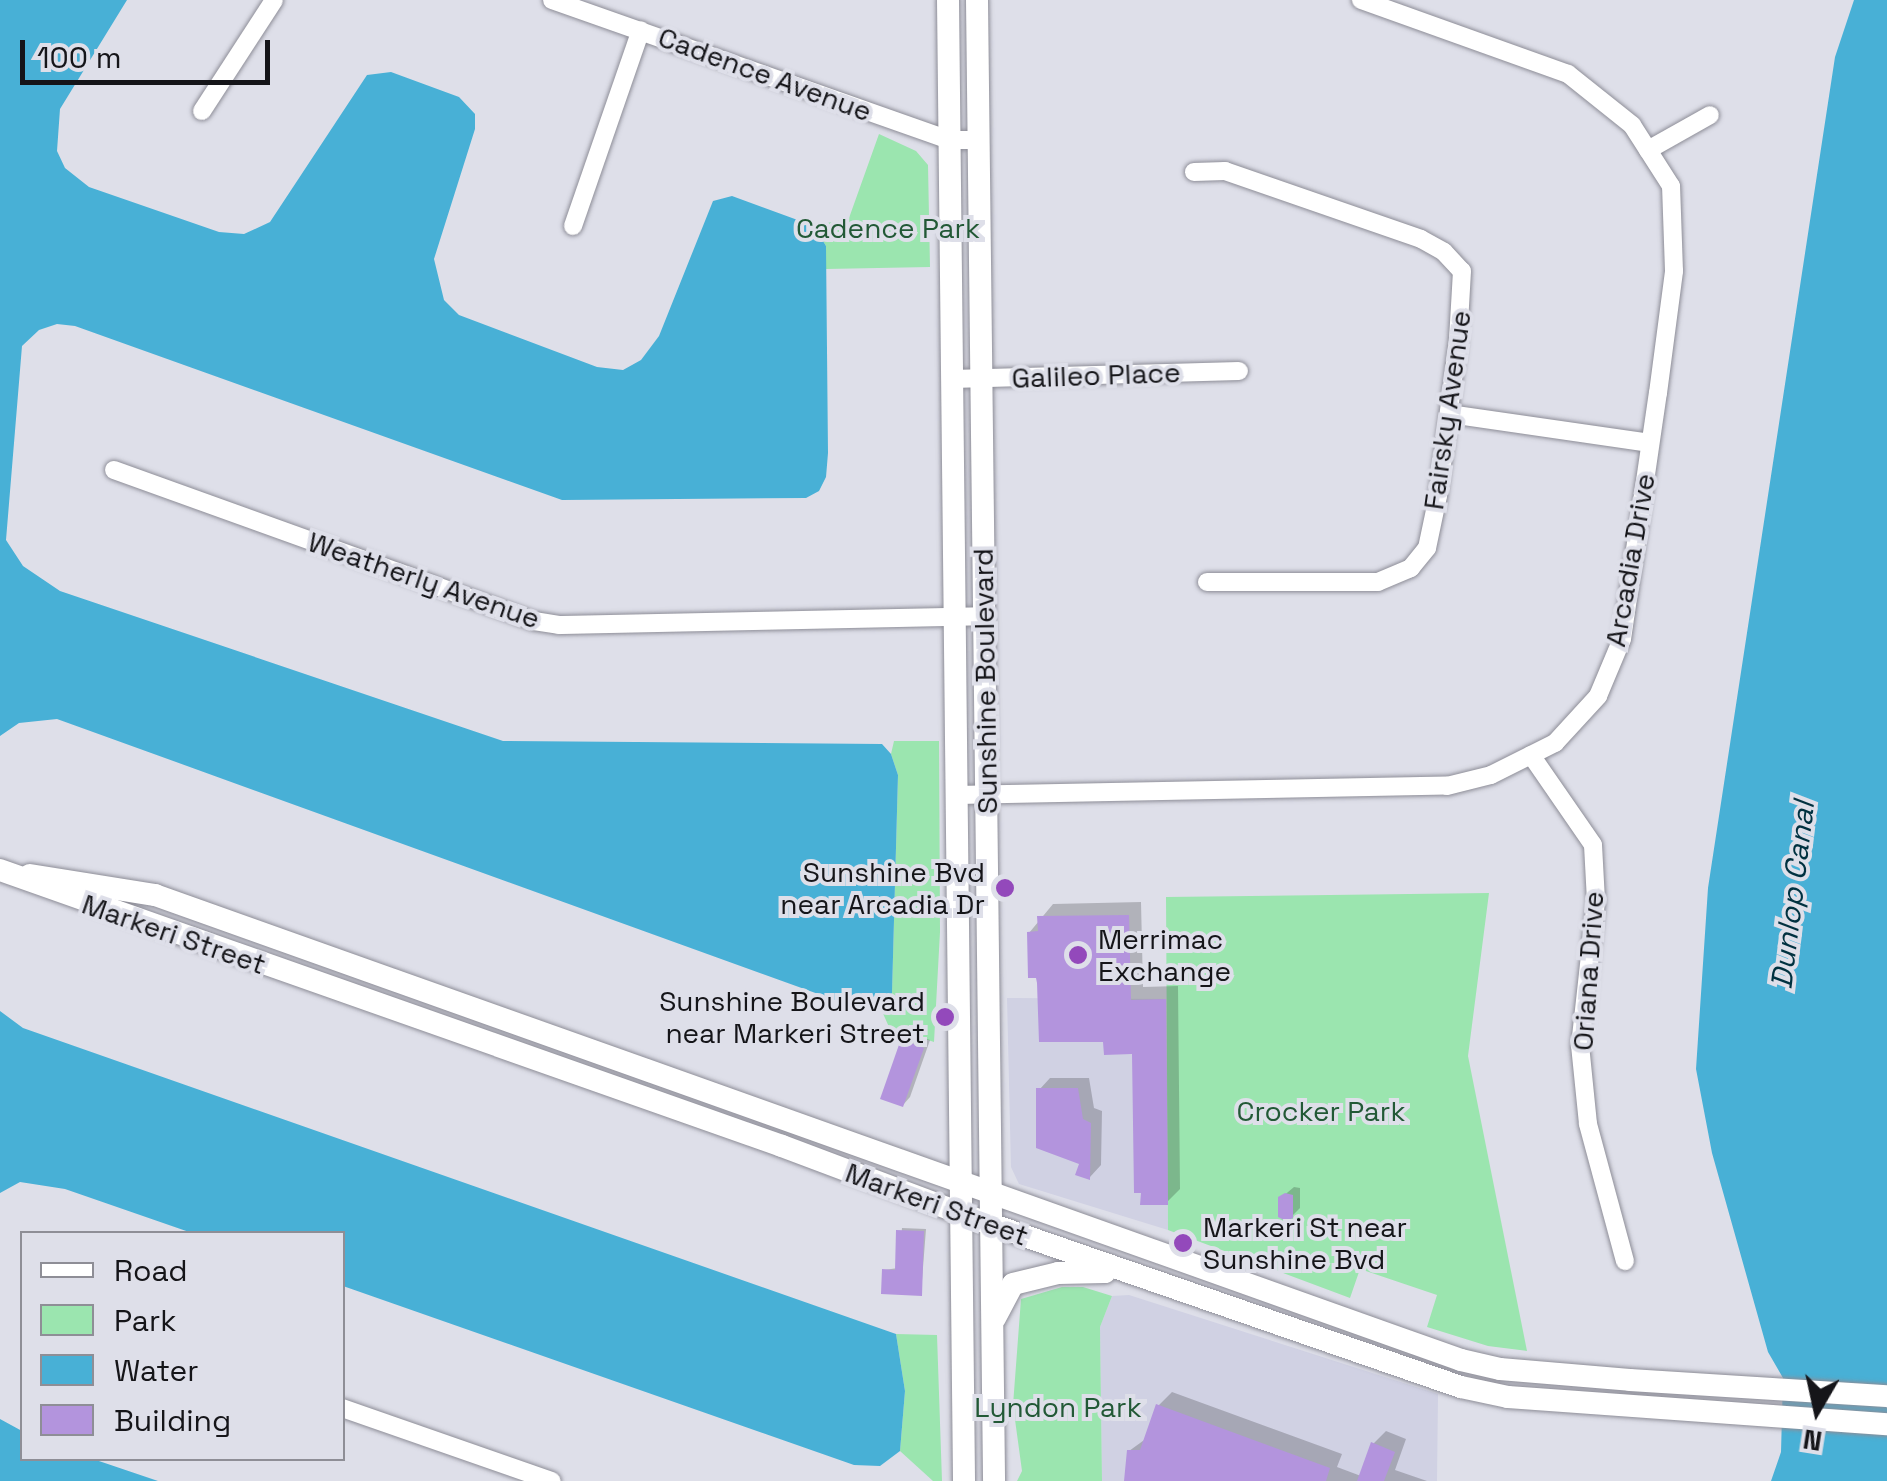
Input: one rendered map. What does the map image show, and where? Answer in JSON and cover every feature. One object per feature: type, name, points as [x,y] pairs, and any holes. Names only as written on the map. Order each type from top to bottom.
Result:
[{"type":"main road","name":"Sunshine Boulevard","points":[[948,0],[964,1481]]},
{"type":"main road","name":"Sunshine Boulevard","points":[[977,0],[994,1481]]},
{"type":"main road","name":"Markeri Street","points":[[6,872],[95,894],[547,1066],[1461,1388],[1508,1397],[1887,1424]]},
{"type":"main road","name":"Markeri Street","points":[[95,894],[167,899],[1461,1360],[1500,1369],[1887,1396]]},
{"type":"main road","points":[[547,1066],[556,1037]]},
{"type":"main road","points":[[993,1326],[1001,1301],[1013,1284],[1058,1273],[1129,1272]]},
{"type":"street","points":[[202,111],[274,0]]},
{"type":"street","name":"Cadence Avenue","points":[[552,0],[950,140],[979,140]]},
{"type":"street","name":"Arcadia Drive","points":[[956,795],[1448,786],[1491,774],[1555,743],[1598,696],[1622,638],[1674,271],[1671,186],[1632,125],[1568,74],[1361,0]]},
{"type":"street","points":[[573,226],[640,30]]},
{"type":"street","points":[[1648,150],[1710,115]]},
{"type":"street","name":"Fairsky Avenue","points":[[1194,172],[1226,170],[1421,239],[1444,252],[1462,271],[1449,414],[1427,548],[1411,568],[1378,582],[1207,582]]},
{"type":"street","name":"Galileo Place","points":[[952,379],[1239,370]]},
{"type":"street","points":[[1449,414],[1650,442]]},
{"type":"street","name":"Weatherly Avenue","points":[[114,470],[534,621],[559,625],[954,620],[985,616]]},
{"type":"street","name":"Oriana Drive","points":[[1531,755],[1593,845],[1596,901],[1580,1045],[1588,1124],[1625,1261]]},
{"type":"street","points":[[345,1409],[552,1481]]},
{"type":"shaded area","points":[[1007,998],[1166,999],[1168,1230],[1019,1184],[1011,1167]]},
{"type":"shaded area","points":[[1129,1295],[1438,1394],[1437,1481],[1102,1481],[1100,1327],[1112,1296]]},
{"type":"green space","name":"Cadence Park","points":[[879,134],[916,151],[928,165],[930,267],[826,269],[826,246],[814,226],[849,218]]},
{"type":"green space","points":[[894,741],[939,741],[940,932],[934,1042],[889,1027],[881,1009],[892,992],[898,775],[891,754]]},
{"type":"green space","name":"Crocker Park","points":[[1489,893],[1468,1056],[1527,1351],[1488,1346],[1427,1327],[1437,1295],[1360,1269],[1350,1298],[1168,1230],[1166,897]]},
{"type":"green space","name":"Lyndon Park","points":[[1062,1287],[1083,1287],[1112,1296],[1100,1327],[1102,1481],[1017,1481],[1022,1471],[1013,1405],[1021,1299]]},
{"type":"green space","points":[[896,1334],[937,1335],[942,1481],[933,1481],[900,1451],[905,1391]]},
{"type":"water","points":[[0,0],[127,0],[60,109],[57,151],[65,168],[89,187],[219,232],[244,234],[270,222],[367,75],[391,72],[459,97],[475,114],[475,129],[434,259],[444,300],[459,315],[597,367],[623,370],[641,360],[659,336],[713,201],[732,196],[814,226],[826,246],[828,453],[826,477],[819,491],[806,498],[562,500],[75,326],[57,324],[39,330],[22,346],[6,540],[23,566],[60,591],[503,741],[882,744],[891,754],[898,775],[892,993],[881,1009],[846,1004],[57,719],[19,723],[0,736]]},
{"type":"water","name":"Dunlop Canal","points":[[1854,0],[1887,0],[1887,1481],[1771,1481],[1781,1452],[1783,1378],[1768,1352],[1712,1153],[1696,1069],[1708,888],[1835,57]]},
{"type":"water","points":[[0,1011],[23,1028],[896,1334],[905,1391],[900,1451],[880,1466],[854,1465],[345,1287],[345,1231],[186,1231],[65,1189],[20,1182],[0,1193]]},
{"type":"water","points":[[0,1419],[20,1430],[20,1461],[99,1461],[158,1481],[0,1481]]},
{"type":"building","points":[[1129,915],[1131,1000],[1166,999],[1168,1205],[1140,1205],[1141,1193],[1134,1193],[1132,1054],[1104,1055],[1103,1042],[1039,1042],[1037,983],[1036,978],[1028,978],[1027,932],[1038,931],[1037,916]]},
{"type":"building","points":[[901,1039],[924,1048],[903,1107],[880,1099]]},
{"type":"building","points":[[1036,1088],[1078,1088],[1083,1119],[1091,1123],[1090,1180],[1075,1175],[1079,1164],[1036,1148]]},
{"type":"building","points":[[1285,1193],[1293,1195],[1293,1218],[1286,1221],[1278,1217],[1278,1197]]},
{"type":"building","points":[[896,1230],[924,1231],[922,1296],[881,1294],[882,1269],[895,1270]]},
{"type":"building","points":[[1156,1404],[1330,1468],[1326,1481],[1124,1481],[1127,1450],[1140,1450]]},
{"type":"building","points":[[1371,1442],[1395,1452],[1384,1481],[1357,1481]]},
{"type":"place","name":"Sunshine Bvd near Arcadia Dr","points":[[1005,888]]},
{"type":"place","name":"Merrimac Exchange","points":[[1078,955]]},
{"type":"place","name":"Sunshine Boulevard near Markeri Street","points":[[945,1017]]},
{"type":"place","name":"Markeri St near Sunshine Bvd","points":[[1183,1243]]}]
